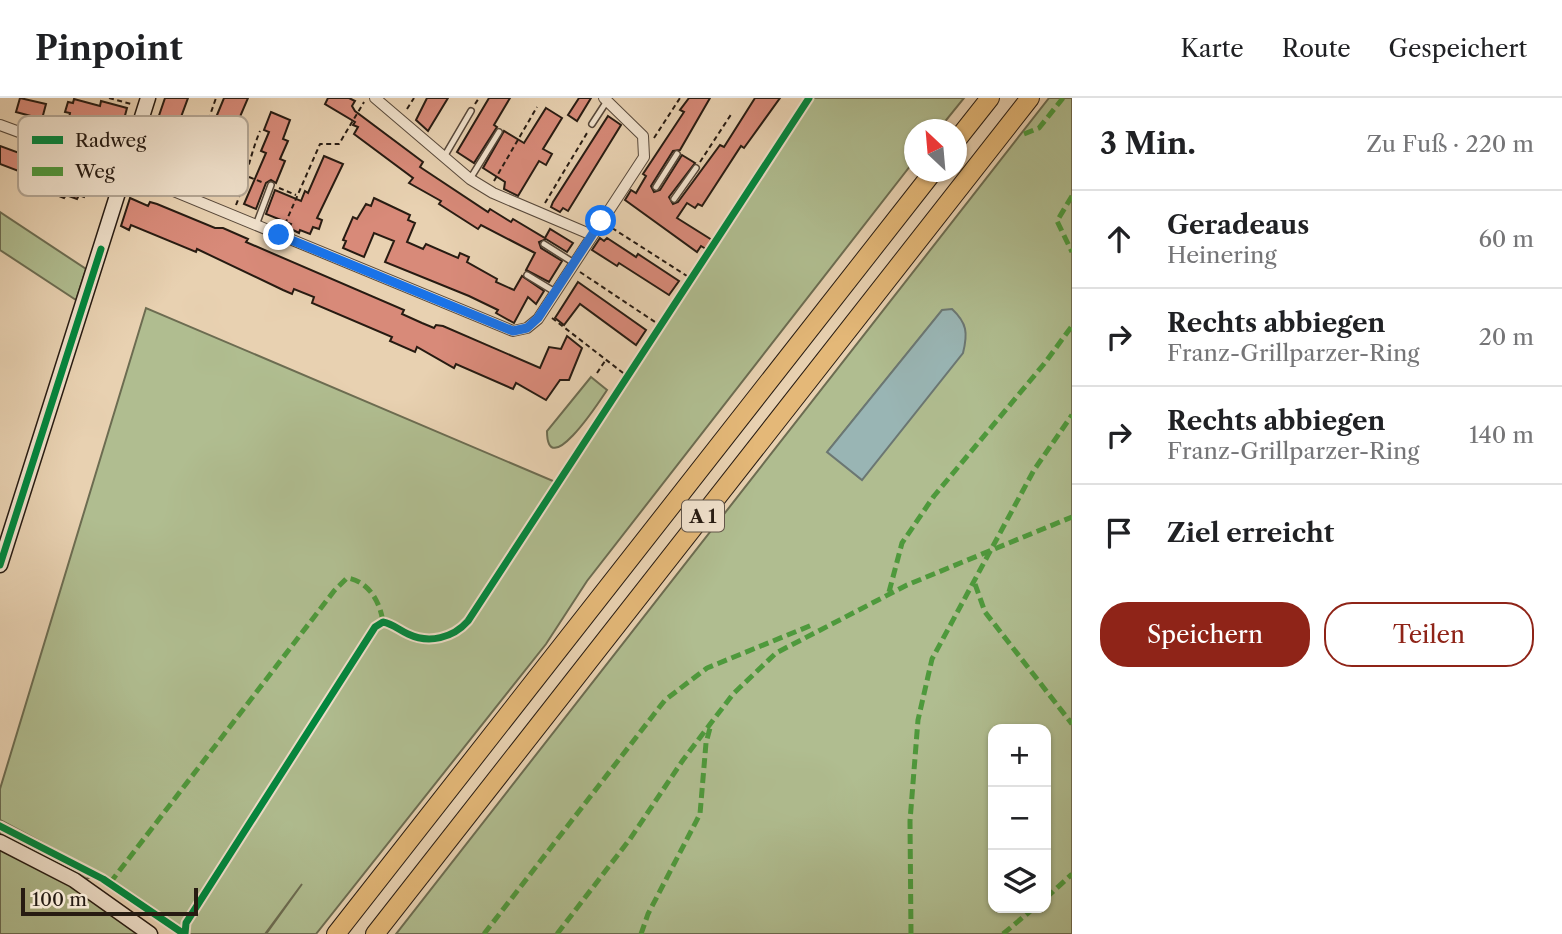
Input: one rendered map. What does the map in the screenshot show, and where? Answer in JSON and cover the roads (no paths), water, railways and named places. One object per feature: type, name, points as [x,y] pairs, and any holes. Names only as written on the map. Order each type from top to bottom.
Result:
[{"type":"highway","points":[[967,128],[990,98]]},
{"type":"highway","name":"A 1","points":[[375,934],[1030,98]]},
{"type":"highway","name":"A 1","points":[[336,934],[925,182]]},
{"type":"street","points":[[375,98],[470,180],[488,191],[592,235]]},
{"type":"street","points":[[184,196],[504,330],[527,328],[543,311],[645,152],[643,136],[606,100]]},
{"type":"street","points":[[0,125],[18,131]]},
{"type":"street","points":[[0,565],[117,196]]},
{"type":"street","points":[[0,842],[85,886],[150,934]]},
{"type":"lane","points":[[592,124],[606,100]]},
{"type":"lane","points":[[444,157],[471,111]]},
{"type":"lane","points":[[470,180],[499,132]]},
{"type":"lane","points":[[656,187],[677,154]]},
{"type":"lane","points":[[674,199],[695,168]]},
{"type":"lane","points":[[256,225],[271,186]]},
{"type":"lane","points":[[544,244],[573,265]]},
{"type":"lane","points":[[527,275],[555,292]]},
{"type":"water","points":[[952,309],[965,329],[963,353],[862,480],[827,452],[942,310]]}]
